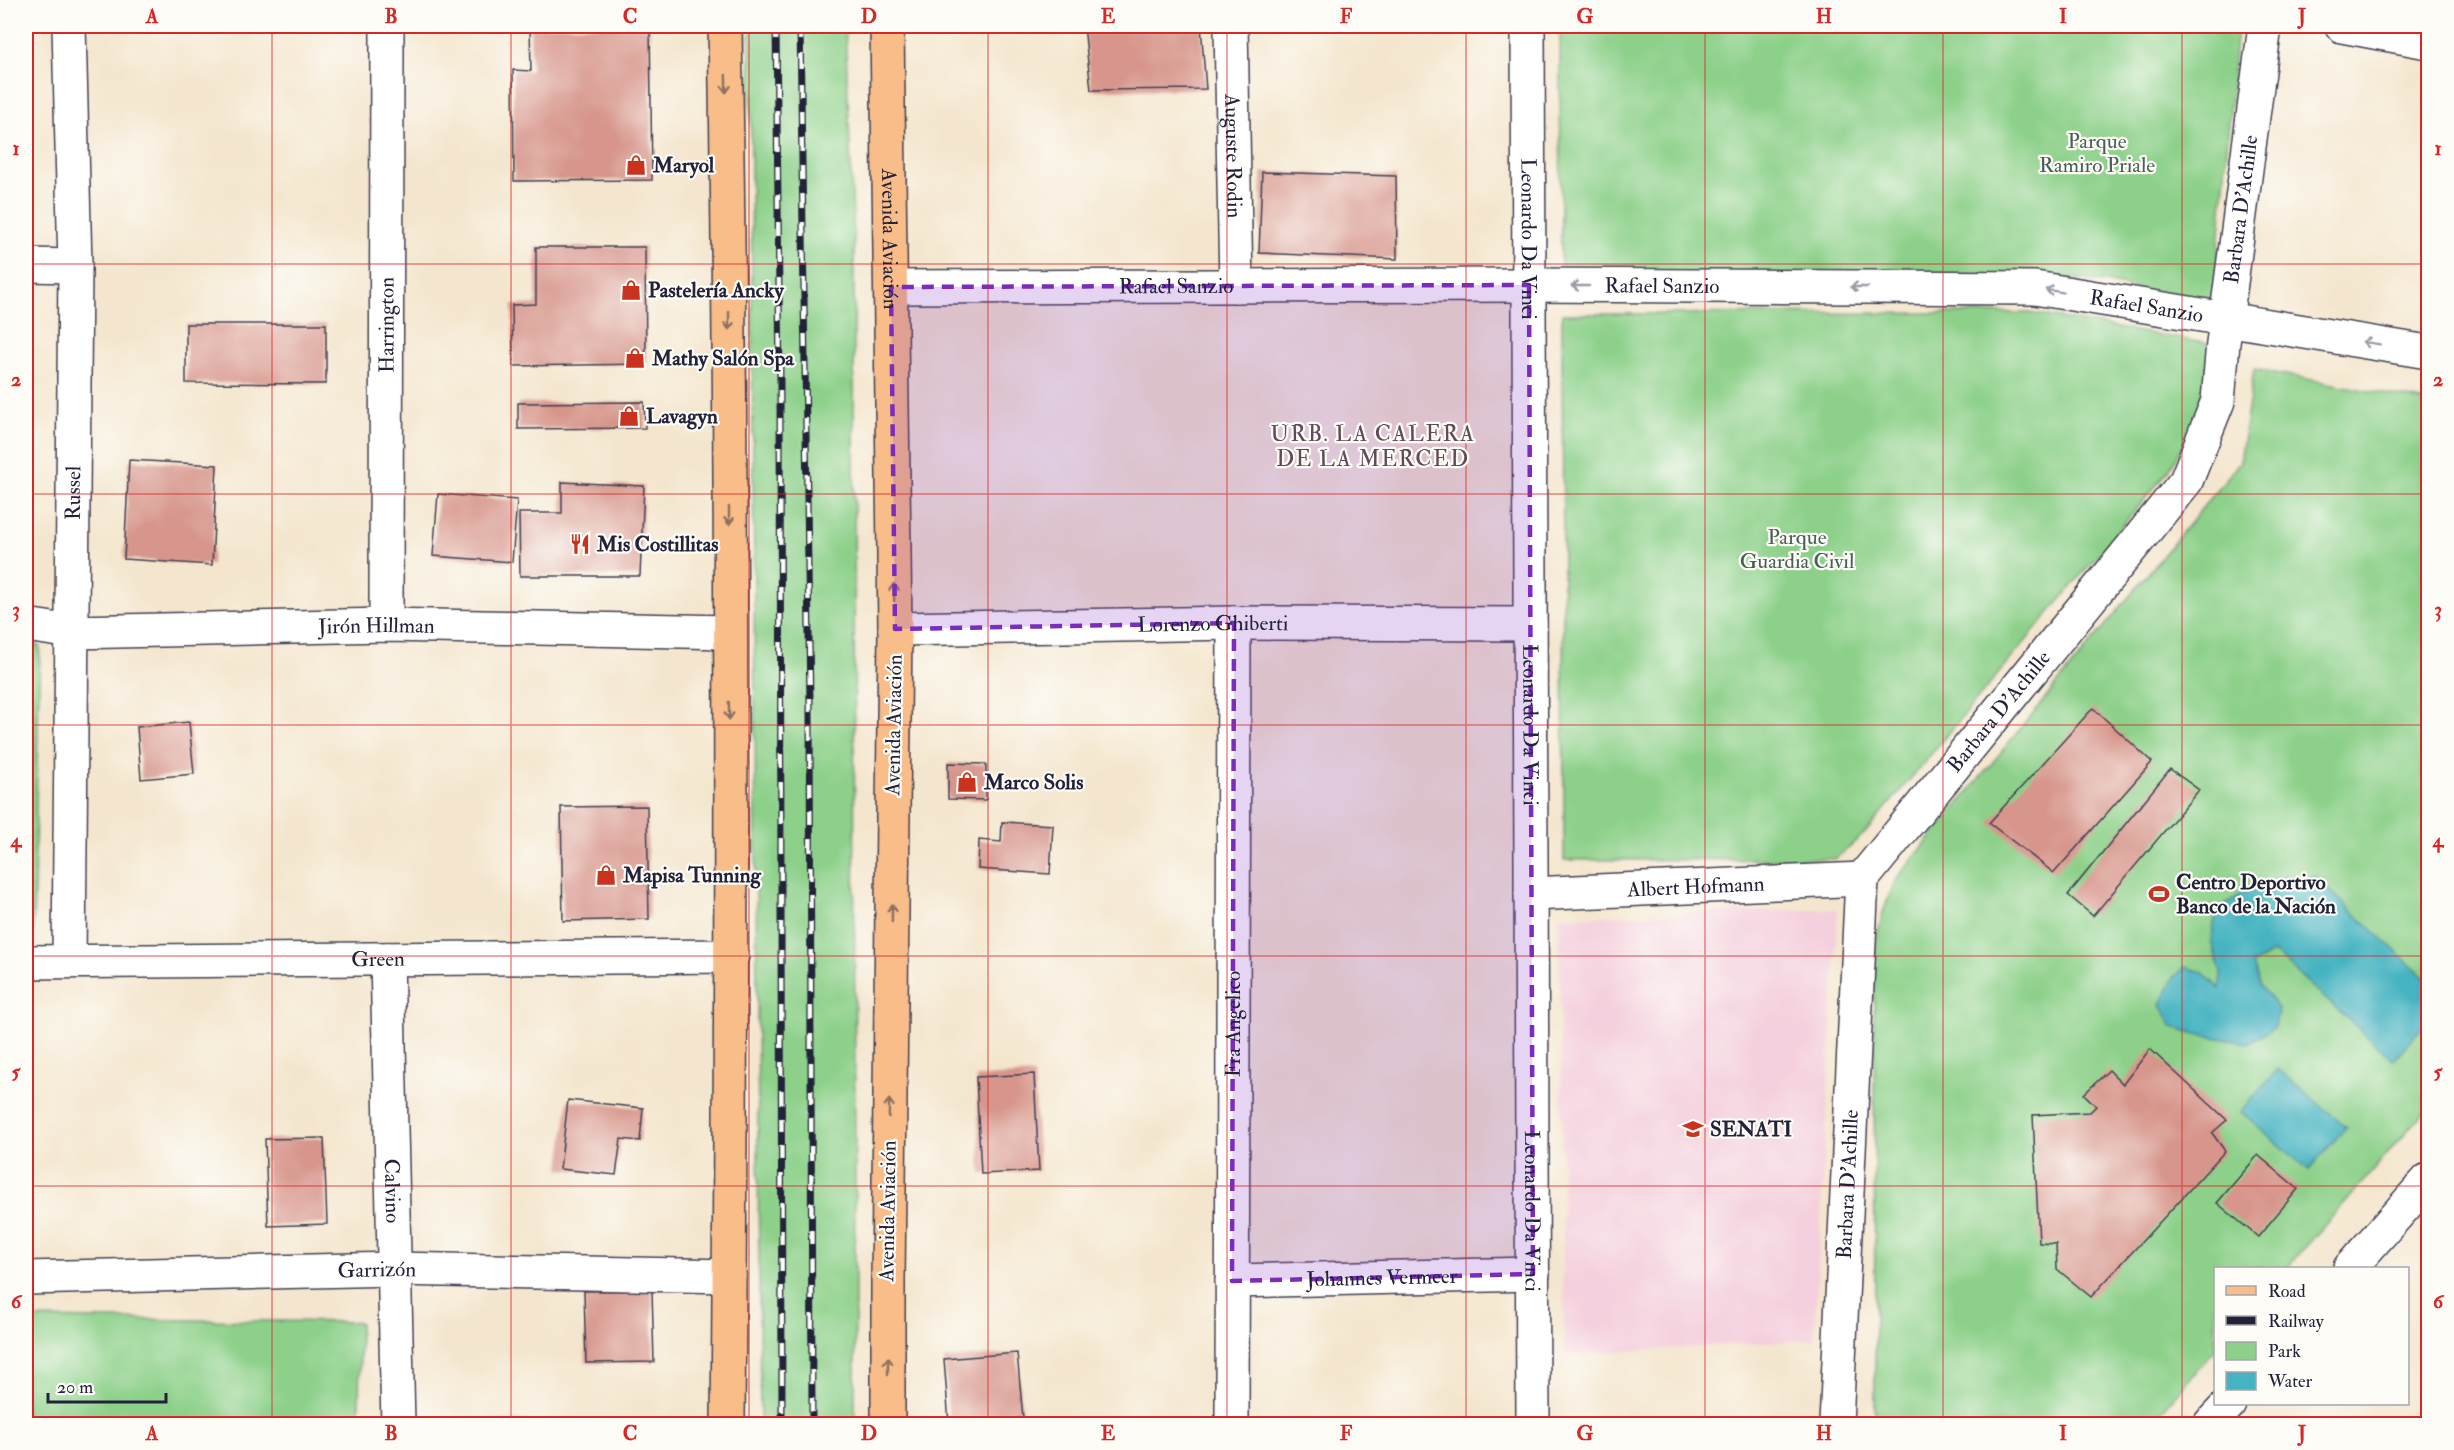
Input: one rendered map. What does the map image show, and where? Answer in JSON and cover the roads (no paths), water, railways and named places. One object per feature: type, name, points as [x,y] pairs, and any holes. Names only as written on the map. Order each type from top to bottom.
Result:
[{"type":"main road","points":[[725,26],[729,279],[732,956],[728,1425]]},
{"type":"main road","name":"Avenida Aviación","points":[[887,26],[895,629],[888,1425]]},
{"type":"street","name":"Russel","points":[[69,26],[75,266],[69,961]]},
{"type":"street","name":"Harrington","points":[[386,625],[387,26]]},
{"type":"street","name":"Auguste Rodin","points":[[1231,26],[1236,286]]},
{"type":"street","name":"Leonardo Da Vinci","points":[[1528,26],[1533,1425]]},
{"type":"street","name":"Barbara D'Achille","points":[[1836,1425],[1862,879],[2186,481],[2218,401],[2226,319],[2265,26]]},
{"type":"street","points":[[2342,26],[2428,42]]},
{"type":"street","points":[[26,266],[75,266]]},
{"type":"street","name":"Rafael Sanzio","points":[[891,287],[1529,285],[2035,288],[2428,352]]},
{"type":"street","name":"Lorenzo Ghiberti","points":[[895,629],[1234,623],[1530,624]]},
{"type":"street","name":"Fra Angelico","points":[[1232,1425],[1234,623]]},
{"type":"street","name":"Jirón Hillman","points":[[26,625],[73,632],[386,625],[729,633]]},
{"type":"street","name":"Albert Hofmann","points":[[1531,894],[1862,879]]},
{"type":"street","name":"Green","points":[[26,962],[732,956]]},
{"type":"street","name":"Calvino","points":[[387,958],[398,1425]]},
{"type":"street","points":[[2352,1267],[2428,1180]]},
{"type":"street","name":"Garrizón","points":[[26,1278],[395,1269],[729,1276]]},
{"type":"street","name":"Johannes Vermeer","points":[[1232,1281],[1533,1274]]},
{"type":"street","points":[[2210,1425],[2228,1405]]},
{"type":"water","points":[[2285,876],[2315,877],[2428,981],[2428,1021],[2393,1060],[2274,952],[2253,964],[2260,985],[2278,1009],[2275,1027],[2248,1043],[2196,1034],[2173,1027],[2161,1005],[2172,980],[2185,967],[2202,972],[2220,989],[2221,972],[2211,941],[2217,909],[2255,886]]},
{"type":"water","points":[[2278,1069],[2346,1127],[2309,1170],[2241,1112]]},
{"type":"railway","points":[[776,26],[780,381],[782,1424]]},
{"type":"railway","points":[[800,26],[810,702],[812,1424]]},
{"type":"place","name":"Maryol","points":[[636,165]]},
{"type":"place","name":"Pastelería Ancky","points":[[631,290]]},
{"type":"place","name":"Mathy Salón Spa","points":[[635,358]]},
{"type":"place","name":"Lavagyn","points":[[629,416]]},
{"type":"place","name":"Mis Costillitas","points":[[580,544]]},
{"type":"place","name":"Marco Solis","points":[[967,782]]},
{"type":"place","name":"Mapisa Tunning","points":[[606,875]]},
{"type":"place","name":"Centro Deportivo Banco de la Nación","points":[[2159,894]]},
{"type":"place","name":"SENATI","points":[[1693,1129]]},
{"type":"district","name":"URB. LA CALERA DE LA MERCED","points":[[1373,446]]},
{"type":"park label","name":"Parque Ramiro Priale","points":[[2097,153]]},
{"type":"park label","name":"Parque Guardia Civil","points":[[1797,549]]}]
